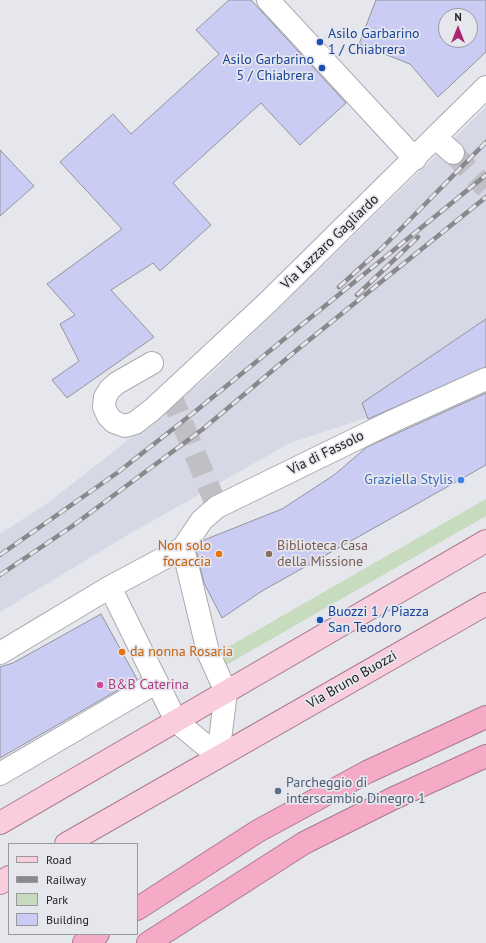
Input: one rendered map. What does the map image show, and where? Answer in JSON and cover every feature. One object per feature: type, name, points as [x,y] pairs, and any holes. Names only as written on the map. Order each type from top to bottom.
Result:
[{"type":"highway","points":[[138,908],[258,832],[367,772],[486,717]]},
{"type":"highway","points":[[148,943],[304,843],[394,798],[486,756]]},
{"type":"highway","points":[[84,943],[96,935]]},
{"type":"main road","points":[[0,823],[486,541]]},
{"type":"main road","name":"Via Bruno Buozzi","points":[[68,843],[486,604]]},
{"type":"street","points":[[268,0],[415,159]]},
{"type":"street","name":"Via Lazzaro Gagliardo","points":[[152,363],[116,383],[110,389],[105,397],[104,407],[108,416],[114,422],[124,426],[135,424],[170,394],[268,302],[415,159],[486,87]]},
{"type":"street","points":[[436,138],[454,153]]},
{"type":"street","name":"Via di Fassolo","points":[[182,548],[202,520],[217,507],[393,421],[486,379]]},
{"type":"street","points":[[0,653],[110,587],[182,548],[208,652],[226,692],[218,756]]},
{"type":"street","points":[[110,587],[176,721],[218,756]]},
{"type":"street","points":[[0,774],[157,682]]},
{"type":"shaded area","points":[[486,107],[486,362],[366,418],[290,443],[131,533],[0,612],[0,534],[49,502],[208,377]]},
{"type":"green space","points":[[486,499],[486,516],[221,668],[214,655]]},
{"type":"building","points":[[229,0],[251,0],[346,103],[300,145],[261,103],[173,183],[211,225],[160,271],[153,263],[111,290],[154,337],[67,398],[52,380],[79,361],[60,324],[75,315],[47,284],[122,229],[60,162],[113,114],[131,134],[219,54],[196,30]]},
{"type":"building","points":[[376,0],[486,0],[486,52],[438,97],[410,64],[359,44]]},
{"type":"building","points":[[0,150],[34,186],[0,216]]},
{"type":"building","points":[[486,319],[486,367],[368,419],[362,403]]},
{"type":"building","points":[[486,393],[486,465],[262,591],[222,618],[204,583],[196,550],[204,540],[282,509],[334,475],[367,447]]},
{"type":"building","points":[[101,614],[137,679],[0,758],[0,667],[13,663]]},
{"type":"tunnel","points":[[453,153],[486,188]]},
{"type":"tunnel","points":[[170,393],[217,507]]},
{"type":"railway","points":[[339,287],[382,248],[486,142]]},
{"type":"railway","points":[[0,555],[117,473],[192,414],[486,175]]},
{"type":"railway","points":[[0,575],[71,527],[203,429],[298,349],[486,197]]},
{"type":"railway","points":[[357,295],[418,237]]},
{"type":"place","name":"Asilo Garbarino 1 / Chiabrera","points":[[320,42]]},
{"type":"place","name":"Asilo Garbarino 5 / Chiabrera","points":[[322,68]]},
{"type":"place","name":"Graziella Stylis","points":[[461,480]]},
{"type":"place","name":"Non solo focaccia","points":[[219,554]]},
{"type":"place","name":"Biblioteca Casa della Missione","points":[[269,554]]},
{"type":"place","name":"Buozzi 1 / Piazza San Teodoro","points":[[320,620]]},
{"type":"place","name":"da nonna Rosaria","points":[[122,652]]},
{"type":"place","name":"B&B Caterina","points":[[100,685]]},
{"type":"place","name":"Parcheggio di interscambio Dinegro 1","points":[[278,791]]}]
